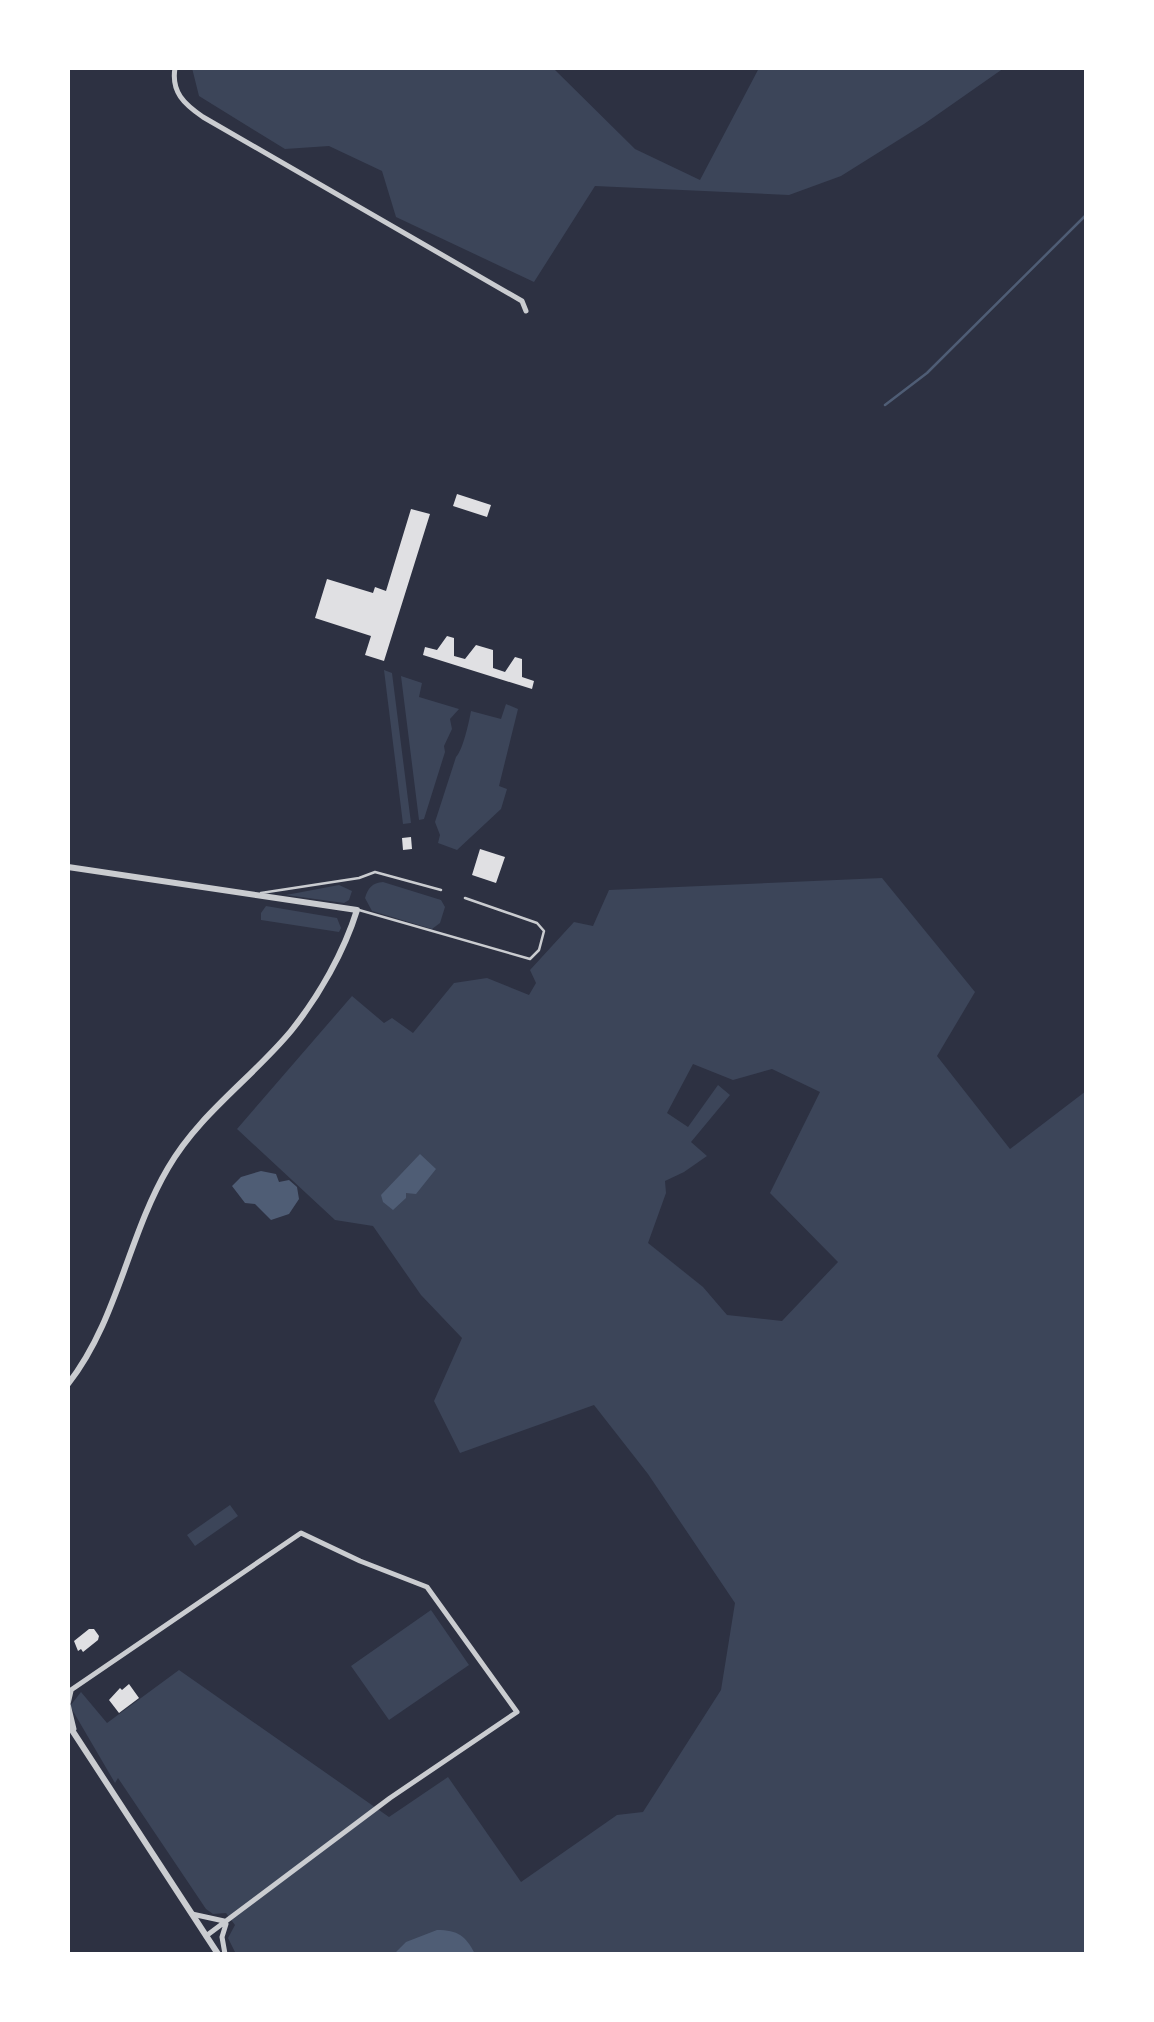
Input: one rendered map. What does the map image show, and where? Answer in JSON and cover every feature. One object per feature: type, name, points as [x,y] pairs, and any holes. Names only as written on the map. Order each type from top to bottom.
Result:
[{"type":"street","points":[[175,68],[174,87],[203,117],[522,300],[526,311]]},
{"type":"street","points":[[68,867],[357,910],[342,948],[307,1009],[216,1106],[167,1170],[93,1344],[68,1384]]},
{"type":"street","points":[[76,1738],[68,1704],[69,1690],[301,1533],[427,1586],[517,1712],[425,1772],[206,1936]]},
{"type":"street","points":[[68,1724],[206,1936],[222,1954]]},
{"type":"street","points":[[192,1914],[226,1921]]},
{"type":"street","points":[[222,1954],[226,1921]]},
{"type":"lane","points":[[255,896],[264,890],[359,878],[375,872],[441,890]]},
{"type":"lane","points":[[357,910],[530,959],[540,950],[544,931],[537,923],[465,898]]},
{"type":"shaded area","points":[[192,68],[553,68],[635,149],[700,180],[759,68],[1004,68],[841,176],[789,195],[595,186],[534,282],[396,217],[382,171],[329,146],[285,149],[199,96]]},
{"type":"shaded area","points":[[384,670],[392,673],[411,823],[403,824]]},
{"type":"shaded area","points":[[401,676],[422,683],[419,697],[459,709],[450,719],[452,729],[445,752],[424,819],[419,820]]},
{"type":"shaded area","points":[[506,704],[518,709],[499,786],[507,789],[501,809],[457,850],[438,843],[440,835],[435,822],[471,711],[501,719]]},
{"type":"shaded area","points":[[882,878],[975,992],[937,1056],[1010,1149],[1086,1091],[1086,1954],[236,1954],[228,1938],[235,1925],[226,1913],[213,1914],[206,1909],[118,1778],[115,1783],[70,1706],[81,1692],[107,1723],[179,1670],[389,1817],[448,1777],[521,1882],[617,1815],[643,1812],[721,1690],[735,1603],[648,1474],[594,1405],[460,1453],[434,1401],[462,1338],[421,1295],[373,1226],[335,1220],[237,1129],[352,996],[384,1023],[392,1018],[413,1033],[454,983],[487,978],[529,995],[536,983],[530,970],[574,922],[593,926],[609,890]],"holes":[[[693,1064],[733,1080],[772,1069],[820,1092],[770,1193],[838,1262],[782,1321],[727,1315],[703,1287],[648,1243],[666,1193],[665,1181],[707,1156],[691,1142],[730,1095],[718,1085],[688,1127],[667,1113]]]},
{"type":"shaded area","points":[[383,882],[441,900],[445,907],[440,923],[432,929],[372,911],[366,894],[373,885]]},
{"type":"shaded area","points":[[339,885],[352,891],[344,903],[286,895]]},
{"type":"shaded area","points":[[266,906],[337,918],[341,928],[339,932],[261,920]]},
{"type":"shaded area","points":[[420,1154],[436,1169],[416,1194],[406,1193],[406,1198],[393,1210],[381,1195]]},
{"type":"shaded area","points":[[261,1171],[276,1174],[279,1182],[289,1180],[297,1187],[299,1199],[289,1214],[271,1220],[255,1204],[245,1203],[232,1186],[241,1177]]},
{"type":"shaded area","points":[[230,1505],[238,1516],[195,1546],[187,1535]]},
{"type":"shaded area","points":[[431,1610],[469,1665],[389,1720],[351,1666]]},
{"type":"shaded area","points":[[437,1930],[460,1935],[475,1954],[394,1954],[406,1942]]},
{"type":"building","points":[[457,494],[491,505],[487,517],[453,506]]},
{"type":"building","points":[[411,509],[430,514],[384,661],[365,655],[371,636],[315,618],[327,579],[373,593],[375,587],[386,591]]},
{"type":"building","points":[[447,636],[454,638],[454,656],[465,659],[476,645],[493,650],[493,668],[505,672],[515,657],[522,659],[522,677],[534,681],[532,689],[423,655],[425,647],[437,650]]},
{"type":"building","points":[[411,837],[412,849],[403,850],[402,838]]},
{"type":"building","points":[[480,849],[505,857],[496,883],[472,875]]},
{"type":"building","points":[[94,1629],[98,1640],[83,1652],[78,1651],[74,1641]]},
{"type":"building","points":[[129,1684],[139,1698],[119,1713],[109,1700]]},
{"type":"waterway","points":[[885,405],[927,373],[1086,215]]}]
